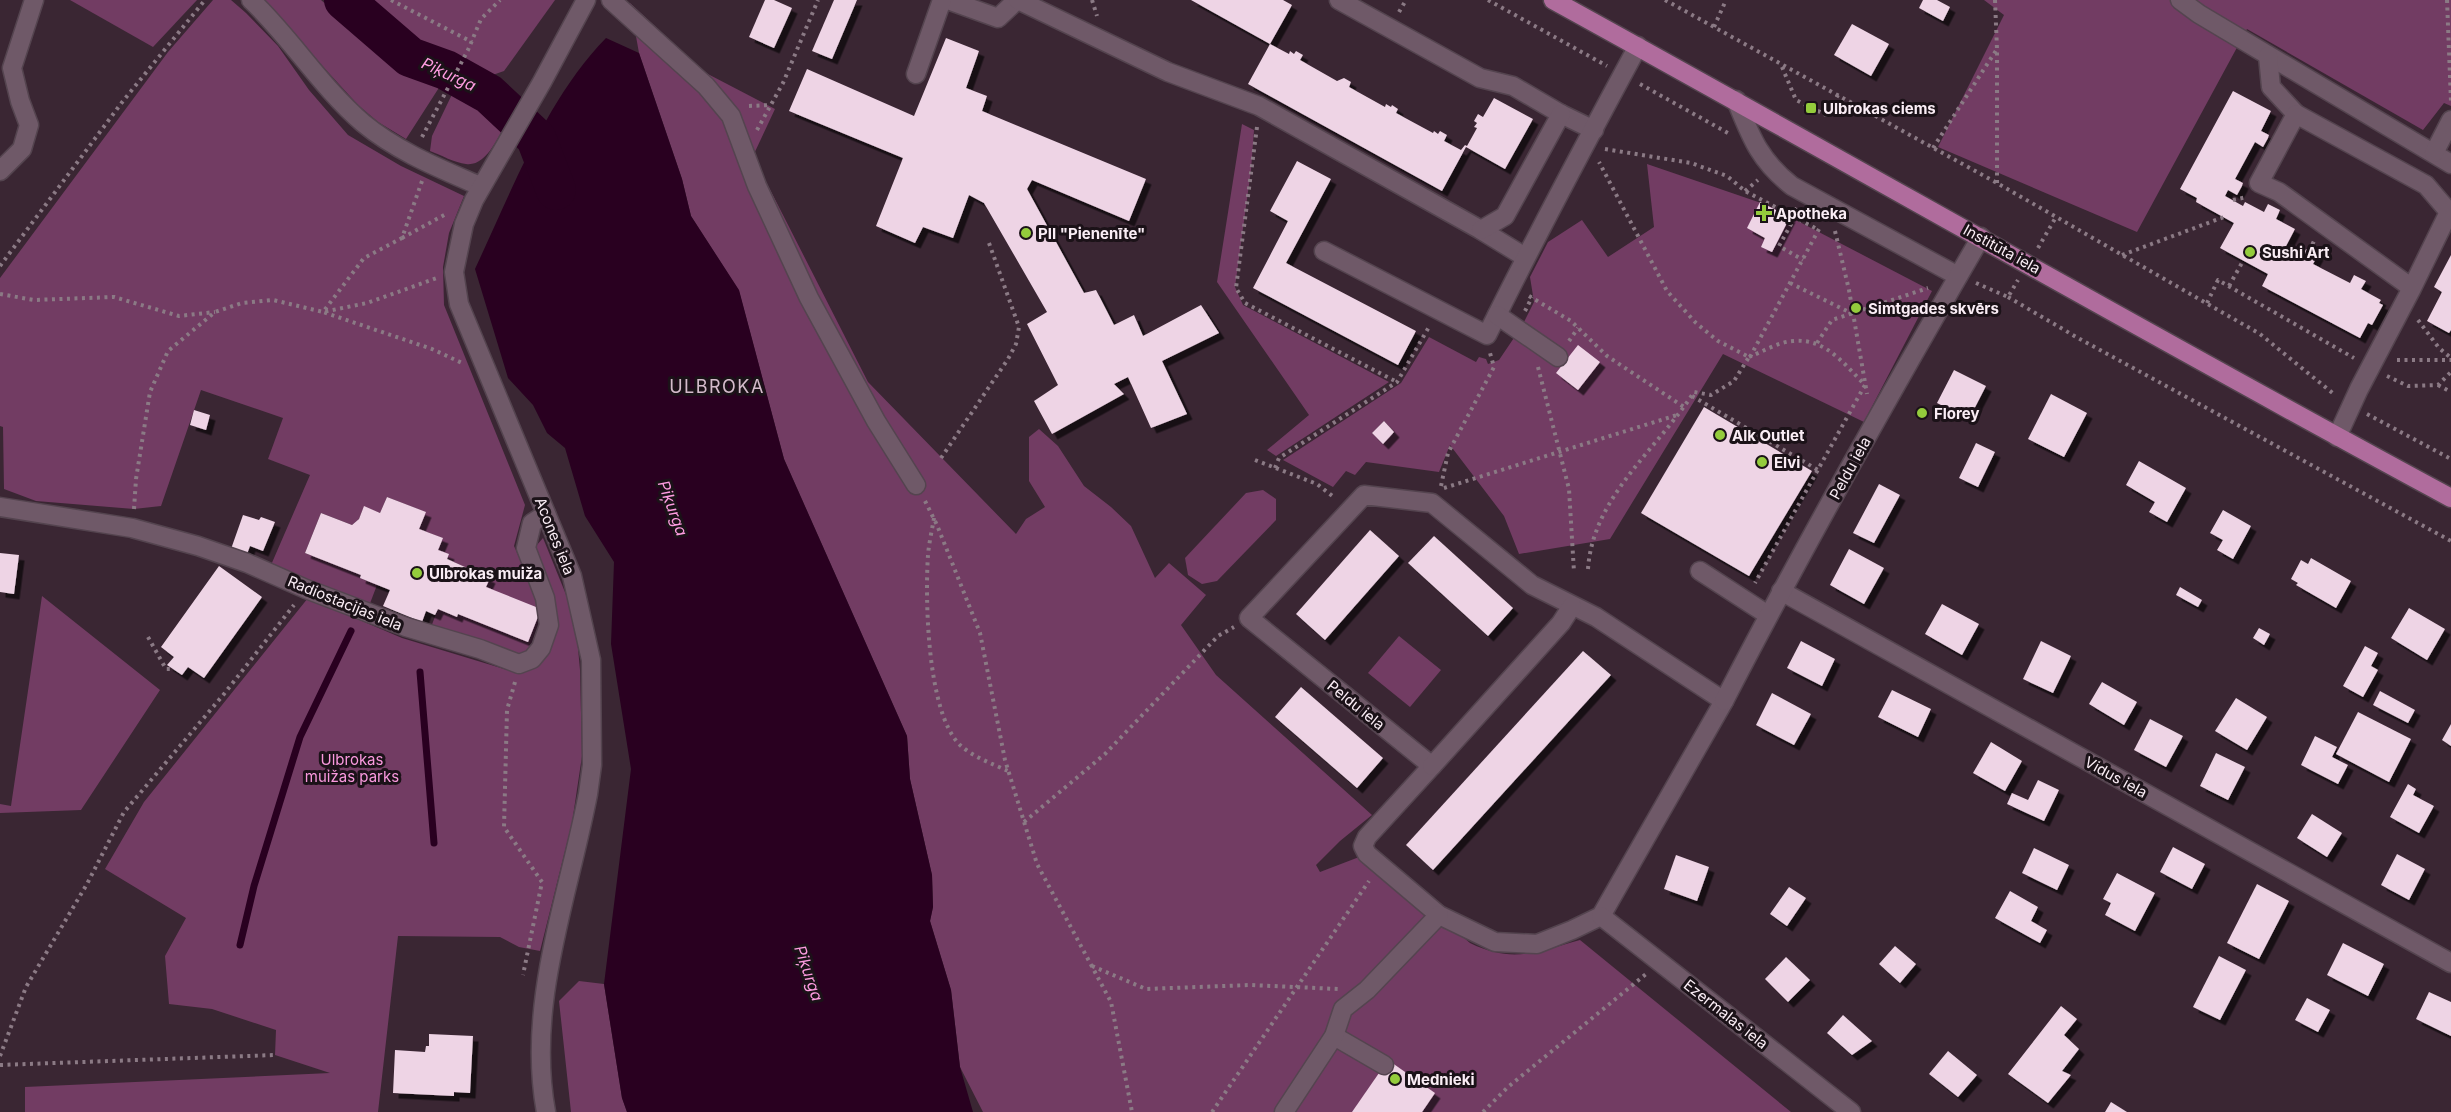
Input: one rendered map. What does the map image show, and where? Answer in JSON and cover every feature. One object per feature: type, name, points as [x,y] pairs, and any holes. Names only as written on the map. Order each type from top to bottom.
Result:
[{"type":"main road","name":"Institūta iela","points":[[1553,0],[2337,437],[2451,498]]},
{"type":"street","points":[[0,171],[22,149],[29,125],[12,68],[34,0]]},
{"type":"street","points":[[251,0],[276,24],[341,102],[370,128],[477,193]]},
{"type":"street","name":"Acones iela","points":[[546,1112],[542,1089],[540,1039],[544,998],[588,794],[592,765],[591,660],[572,576],[459,304],[454,272],[464,224],[477,193],[542,82],[586,0]]},
{"type":"street","points":[[611,0],[705,86],[731,116],[757,186],[809,298],[876,421],[916,485]]},
{"type":"street","points":[[916,74],[942,0]]},
{"type":"street","points":[[948,0],[998,18],[1018,0],[1168,72],[1259,106],[1525,257]]},
{"type":"street","points":[[1339,0],[1480,78],[1513,86],[1561,114],[1591,137]]},
{"type":"street","points":[[2180,0],[2268,56],[2451,164]]},
{"type":"street","points":[[1324,251],[1487,335],[1525,257],[1638,46]]},
{"type":"street","points":[[2268,56],[2271,87],[2296,114],[2426,186],[2449,212],[2337,437]]},
{"type":"street","points":[[1736,100],[1756,147],[1775,173],[1792,186],[1958,276]]},
{"type":"street","points":[[1481,230],[1505,216],[1561,114]]},
{"type":"street","points":[[2296,114],[2259,183],[2278,192],[2409,295]]},
{"type":"street","points":[[2434,153],[2451,120]]},
{"type":"street","name":"Peldu iela","points":[[1601,916],[1724,701],[1781,591],[1981,237]]},
{"type":"street","points":[[1497,315],[1558,357]]},
{"type":"street","points":[[1249,618],[1364,495],[1432,503],[1532,585],[1596,618],[1724,701]]},
{"type":"street","name":"Radiostacijas iela","points":[[0,507],[132,528],[198,546],[247,563],[306,589],[406,627],[480,649],[519,664]]},
{"type":"street","points":[[519,664],[532,659],[541,648],[549,625],[545,598],[526,548],[532,523],[546,514]]},
{"type":"street","points":[[1700,570],[1768,615]]},
{"type":"street","name":"Vidus iela","points":[[1781,591],[2451,963]]},
{"type":"street","points":[[1572,606],[1561,623],[1367,837],[1362,846],[1380,866],[1439,915],[1495,942],[1537,944],[1601,916]]},
{"type":"street","name":"Peldu iela","points":[[1249,618],[1432,766]]},
{"type":"street","points":[[1284,1112],[1334,1036],[1343,1009],[1367,990],[1439,915]]},
{"type":"street","name":"Ezermalas iela","points":[[1601,916],[1851,1112]]},
{"type":"street","points":[[1334,1036],[1384,1065]]},
{"type":"path","points":[[0,266],[123,101],[205,0]]},
{"type":"path","points":[[391,0],[472,42]]},
{"type":"path","points":[[402,238],[421,160],[442,97],[472,42],[480,19],[500,0]]},
{"type":"path","points":[[745,155],[783,83],[819,0]]},
{"type":"path","points":[[1488,0],[1728,133],[1732,138]]},
{"type":"path","points":[[1665,0],[1997,183],[2207,303],[2260,334],[2352,407],[2451,459]]},
{"type":"path","points":[[1714,27],[1726,0]]},
{"type":"path","points":[[1995,0],[1997,183]]},
{"type":"path","points":[[2447,0],[2451,106]]},
{"type":"path","points":[[1933,148],[1997,49]]},
{"type":"path","points":[[1782,66],[1796,99],[1806,105],[1826,115],[1838,95]]},
{"type":"path","points":[[1259,106],[1236,288],[1245,303],[1396,382]]},
{"type":"path","points":[[1591,137],[1631,155],[1691,164],[1727,176],[1745,191],[1819,230]]},
{"type":"path","points":[[1591,137],[1667,291],[1696,323],[1718,340],[1749,357],[1792,341],[1817,343],[1836,354],[1865,385]]},
{"type":"path","points":[[1745,191],[1757,177],[1763,184]]},
{"type":"path","points":[[322,312],[364,258],[477,193]]},
{"type":"path","points":[[1795,217],[1779,246],[1803,260]]},
{"type":"path","points":[[2122,255],[2224,217]]},
{"type":"path","points":[[1588,570],[1589,554],[1610,500],[1694,392],[1711,395],[1734,381],[1823,222]]},
{"type":"path","points":[[1829,226],[1845,235]]},
{"type":"path","points":[[1835,230],[1874,424]]},
{"type":"path","points":[[941,458],[1016,344],[1019,327],[989,243]]},
{"type":"path","points":[[2229,286],[2243,261]]},
{"type":"path","points":[[322,312],[367,303],[454,272]]},
{"type":"path","points":[[2207,303],[2218,280],[2373,364],[2408,386],[2438,385],[2451,392]]},
{"type":"path","points":[[1790,283],[1853,314]]},
{"type":"path","points":[[1512,284],[1570,321],[1607,356],[1684,407]]},
{"type":"path","points":[[1817,343],[1832,320],[1935,286],[1948,294]]},
{"type":"path","points":[[0,294],[34,300],[114,297],[179,316],[215,312],[242,303],[273,300],[322,312],[432,349],[490,377]]},
{"type":"path","points":[[2409,295],[2439,348],[2451,359]]},
{"type":"path","points":[[2008,297],[2078,338],[2451,541]]},
{"type":"path","points":[[1275,468],[1279,458],[1396,382],[1438,310]]},
{"type":"path","points":[[132,528],[136,480],[150,392],[168,351],[215,312]]},
{"type":"path","points":[[1487,335],[1494,367],[1448,453],[1441,490],[1678,415]]},
{"type":"path","points":[[1538,343],[1537,364],[1569,489],[1574,572]]},
{"type":"path","points":[[2373,364],[2451,359]]},
{"type":"path","points":[[2438,385],[2451,372]]},
{"type":"path","points":[[1745,600],[1865,385]]},
{"type":"path","points":[[1691,396],[1818,470]]},
{"type":"path","points":[[1255,460],[1317,484],[1328,492]]},
{"type":"path","points":[[916,485],[934,518],[980,633],[1008,771],[1037,864],[1111,1002],[1132,1112]]},
{"type":"path","points":[[934,518],[928,553],[926,599],[937,695],[946,724],[960,745],[1008,771]]},
{"type":"path","points":[[0,1056],[26,987],[87,884],[124,812],[224,694],[306,589]]},
{"type":"path","points":[[1024,822],[1105,754],[1218,636],[1249,618]]},
{"type":"path","points":[[148,636],[162,665],[166,669],[172,669]]},
{"type":"path","points":[[519,664],[507,710],[504,827],[542,882],[523,975]]},
{"type":"path","points":[[1212,1112],[1380,866]]},
{"type":"path","points":[[1483,1112],[1508,1087],[1660,963]]},
{"type":"path","points":[[1092,965],[1146,989],[1250,985],[1367,990]]},
{"type":"path","points":[[0,1065],[83,1060],[274,1055]]},
{"type":"green space","points":[[70,0],[197,0],[153,47]]},
{"type":"green space","points":[[213,0],[231,0],[246,13],[278,46],[309,90],[348,135],[401,166],[464,196],[449,233],[443,267],[444,305],[525,505],[514,546],[543,610],[536,644],[526,655],[516,657],[431,627],[438,609],[457,617],[486,587],[489,578],[447,559],[448,554],[438,550],[442,538],[419,529],[425,512],[387,497],[380,513],[364,507],[359,519],[352,525],[321,513],[305,553],[361,575],[360,578],[377,585],[369,606],[271,565],[310,475],[268,459],[283,418],[201,390],[161,506],[134,509],[36,501],[4,489],[3,427],[0,426],[0,278],[168,52]]},
{"type":"green space","points":[[262,0],[321,0],[399,68],[442,83],[406,139],[378,122],[358,105]]},
{"type":"green space","points":[[362,0],[555,0],[504,71],[487,77],[412,43]]},
{"type":"green space","points":[[1984,0],[2451,0],[2451,106],[2444,103],[2423,130],[2247,29],[2137,232],[1938,147],[2004,15]]},
{"type":"green space","points":[[630,3],[704,72],[775,109],[753,156],[868,382],[1016,534],[1026,519],[1045,507],[1029,481],[1029,437],[1039,429],[1058,446],[1084,486],[1131,526],[1155,578],[1169,563],[1206,595],[1181,625],[1216,675],[1372,815],[1340,841],[1316,865],[1320,872],[1367,854],[1470,943],[1499,953],[1538,952],[1580,940],[1791,1112],[983,1112],[960,1067],[951,990],[930,921],[933,907],[932,875],[910,779],[907,736],[784,459],[739,291],[691,216],[682,179],[639,53]]},
{"type":"green space","points":[[456,86],[485,101],[507,121],[491,149],[480,161],[473,164],[457,162],[430,151],[432,136]]},
{"type":"green space","points":[[1242,124],[1254,130],[1251,170],[1235,287],[1243,305],[1389,382],[1276,456],[1267,450],[1309,415],[1217,282]]},
{"type":"green space","points":[[1647,164],[1767,205],[1932,291],[1864,422],[1723,354],[1610,539],[1519,554],[1504,516],[1450,445],[1439,472],[1366,462],[1355,475],[1346,471],[1333,487],[1283,460],[1401,383],[1429,337],[1476,362],[1479,357],[1486,359],[1488,364],[1499,360],[1522,326],[1534,302],[1530,277],[1548,242],[1582,220],[1608,257],[1654,227]],"holes":[[[1384,421],[1394,432],[1383,443],[1372,433]]]},
{"type":"green space","points":[[1263,490],[1276,499],[1276,520],[1217,581],[1202,584],[1188,575],[1185,558],[1246,493]]},
{"type":"green space","name":"Ulbrokas muižas parks","points":[[543,538],[569,602],[577,637],[582,756],[572,823],[540,951],[519,947],[500,937],[398,936],[378,1112],[25,1112],[25,1087],[330,1073],[275,1055],[276,1030],[212,1009],[169,1004],[165,956],[186,918],[105,869],[144,802],[308,598],[402,638],[511,671],[532,665],[546,654],[536,555],[536,546]]},
{"type":"green space","points":[[42,596],[160,690],[81,810],[0,813],[0,804],[11,806]]},
{"type":"green space","points":[[1399,636],[1441,670],[1410,707],[1368,673]]},
{"type":"green space","points":[[579,981],[604,984],[622,1098],[627,1112],[571,1112],[559,1001]]},
{"type":"water","points":[[606,38],[639,53],[682,179],[691,216],[739,290],[784,459],[907,736],[910,779],[932,875],[933,907],[930,921],[951,990],[960,1067],[973,1112],[627,1112],[622,1098],[604,984],[631,769],[611,644],[614,562],[585,516],[565,448],[547,433],[533,405],[508,378],[475,269],[516,179],[548,118],[585,62]]},
{"type":"building","points":[[765,0],[774,0],[792,8],[774,48],[749,37]]},
{"type":"building","points":[[834,0],[857,0],[832,59],[812,51]]},
{"type":"building","points":[[1191,0],[1283,0],[1292,5],[1270,44]]},
{"type":"building","points":[[1923,0],[1937,0],[1950,7],[1943,21],[1919,8]]},
{"type":"building","points":[[1852,24],[1889,44],[1871,76],[1834,55]]},
{"type":"building","name":"PII \"Pienenīte\"","points":[[946,38],[979,51],[966,88],[987,96],[982,111],[1146,179],[1129,221],[1032,180],[1027,189],[1084,293],[1096,290],[1114,325],[1134,315],[1143,336],[1201,305],[1219,333],[1162,361],[1187,414],[1151,428],[1128,377],[1114,384],[1124,394],[1052,434],[1034,401],[1058,385],[1027,324],[1047,312],[984,203],[969,195],[953,238],[923,227],[915,243],[876,226],[903,158],[789,111],[807,69],[914,116]]},
{"type":"building","points":[[1270,44],[1289,54],[1290,51],[1294,54],[1296,51],[1303,55],[1300,60],[1337,81],[1344,78],[1351,82],[1349,87],[1385,107],[1386,104],[1391,107],[1392,105],[1398,109],[1396,113],[1433,133],[1434,131],[1438,134],[1440,131],[1447,135],[1444,141],[1461,150],[1465,145],[1467,146],[1477,128],[1474,127],[1477,123],[1474,121],[1478,114],[1483,117],[1494,98],[1533,119],[1505,169],[1466,147],[1442,191],[1248,84]]},
{"type":"building","points":[[2233,91],[2271,111],[2261,131],[2269,135],[2268,138],[2263,147],[2255,142],[2235,179],[2243,183],[2237,195],[2228,190],[2225,196],[2243,206],[2245,202],[2264,212],[2268,204],[2280,210],[2276,219],[2295,229],[2285,248],[2302,257],[2306,249],[2318,255],[2313,264],[2350,283],[2354,275],[2366,281],[2361,289],[2381,300],[2379,303],[2383,305],[2372,325],[2368,323],[2360,338],[2262,286],[2268,274],[2220,248],[2234,223],[2196,202],[2197,198],[2180,189]]},
{"type":"building","points":[[1297,161],[1331,179],[1286,263],[1416,331],[1398,365],[1253,288],[1288,221],[1270,211]]},
{"type":"building","points":[[1760,202],[1790,217],[1772,252],[1761,247],[1765,238],[1747,228]]},
{"type":"building","points":[[1795,207],[1807,214],[1804,219],[1792,212]]},
{"type":"building","points":[[2451,255],[2451,330],[2449,333],[2427,321],[2442,292],[2434,287]]},
{"type":"building","points":[[1578,345],[1600,362],[1578,390],[1556,373]]},
{"type":"building","points":[[1954,370],[1986,386],[1969,419],[1937,403]]},
{"type":"building","points":[[2051,394],[2087,413],[2064,457],[2028,439]]},
{"type":"building","points":[[1704,407],[1812,471],[1749,576],[1641,513]]},
{"type":"building","points":[[194,410],[210,415],[206,430],[190,425]]},
{"type":"building","points":[[1384,421],[1394,432],[1383,444],[1372,433]]},
{"type":"building","points":[[1976,443],[1995,452],[1978,487],[1959,478]]},
{"type":"building","points":[[2139,461],[2186,488],[2167,522],[2149,512],[2155,502],[2126,485]]},
{"type":"building","points":[[1879,484],[1900,495],[1874,543],[1853,533]]},
{"type":"building","points":[[387,497],[426,512],[419,529],[443,538],[438,550],[449,554],[447,559],[490,578],[486,587],[541,609],[528,642],[458,614],[457,617],[438,609],[435,615],[426,611],[422,622],[383,606],[390,590],[360,578],[361,575],[305,553],[321,513],[352,525],[359,519],[364,506],[380,513]]},
{"type":"building","points":[[2223,510],[2251,526],[2233,559],[2217,550],[2223,540],[2210,533]]},
{"type":"building","points":[[243,515],[259,520],[261,517],[275,522],[263,551],[250,546],[247,554],[231,549]]},
{"type":"building","points":[[1370,530],[1399,556],[1325,640],[1296,614]]},
{"type":"building","points":[[1434,536],[1513,608],[1488,636],[1408,563]]},
{"type":"building","points":[[1849,549],[1884,568],[1864,604],[1830,585]]},
{"type":"building","points":[[0,553],[19,555],[14,594],[0,592]]},
{"type":"building","points":[[2311,558],[2351,581],[2336,608],[2296,585],[2298,583],[2291,579],[2301,560],[2308,564]]},
{"type":"building","points":[[219,566],[262,597],[204,678],[188,667],[182,675],[167,665],[174,657],[161,647]]},
{"type":"building","points":[[2180,587],[2202,600],[2198,607],[2176,595]]},
{"type":"building","points":[[1942,604],[1979,624],[1962,655],[1925,634]]},
{"type":"building","points":[[2409,608],[2445,629],[2427,660],[2391,638]]},
{"type":"building","points":[[2259,628],[2270,634],[2264,645],[2253,638]]},
{"type":"building","points":[[1801,641],[1835,659],[1822,686],[1787,668]]},
{"type":"building","points":[[2041,641],[2071,656],[2053,693],[2023,679]]},
{"type":"building","points":[[2365,646],[2378,653],[2371,666],[2378,670],[2363,697],[2343,686]]},
{"type":"building","points":[[1583,651],[1611,675],[1433,870],[1406,845]]},
{"type":"building","points":[[2102,682],[2137,702],[2124,725],[2089,704]]},
{"type":"building","points":[[1301,687],[1383,758],[1357,788],[1275,717]]},
{"type":"building","points":[[1892,690],[1931,709],[1918,737],[1878,717]]},
{"type":"building","points":[[2380,691],[2415,710],[2408,723],[2373,705]]},
{"type":"building","points":[[1772,693],[1811,714],[1794,745],[1756,725]]},
{"type":"building","points":[[2236,698],[2267,717],[2247,750],[2215,731]]},
{"type":"building","points":[[2358,712],[2411,739],[2389,782],[2336,754]]},
{"type":"building","points":[[2150,719],[2183,736],[2166,767],[2134,750]]},
{"type":"building","points":[[2451,724],[2451,746],[2442,740]]},
{"type":"building","points":[[2315,736],[2337,747],[2332,757],[2348,765],[2338,784],[2301,765]]},
{"type":"building","points":[[1991,742],[2022,761],[2005,791],[1973,773]]},
{"type":"building","points":[[2216,753],[2245,767],[2228,800],[2200,786]]},
{"type":"building","points":[[2038,780],[2059,790],[2044,821],[2007,804],[2012,793],[2028,800]]},
{"type":"building","points":[[2408,784],[2416,789],[2413,795],[2434,806],[2419,833],[2390,817]]},
{"type":"building","points":[[2312,814],[2342,833],[2327,857],[2297,838]]},
{"type":"building","points":[[2173,847],[2205,864],[2192,889],[2160,872]]},
{"type":"building","points":[[2034,848],[2069,865],[2057,890],[2022,873]]},
{"type":"building","points":[[2397,854],[2425,869],[2409,900],[2381,885]]},
{"type":"building","points":[[1676,855],[1709,867],[1697,901],[1664,889]]},
{"type":"building","points":[[2117,873],[2155,893],[2135,931],[2105,915],[2111,903],[2103,899]]},
{"type":"building","points":[[2257,884],[2289,901],[2259,959],[2227,943]]},
{"type":"building","points":[[1789,887],[1806,898],[1787,926],[1770,914]]},
{"type":"building","points":[[2010,891],[2038,907],[2031,921],[2047,930],[2040,943],[1995,918]]},
{"type":"building","points":[[2343,943],[2384,964],[2368,996],[2327,975]]},
{"type":"building","points":[[1895,946],[1916,964],[1900,983],[1879,964]]},
{"type":"building","points":[[2219,956],[2246,970],[2220,1020],[2193,1007]]},
{"type":"building","points":[[1786,957],[1810,980],[1788,1002],[1765,979]]},
{"type":"building","points":[[2429,992],[2451,1002],[2451,1036],[2416,1019]]},
{"type":"building","points":[[2307,998],[2330,1010],[2318,1032],[2295,1020]]},
{"type":"building","points":[[2061,1006],[2077,1019],[2064,1035],[2079,1049],[2062,1071],[2071,1075],[2048,1103],[2008,1074]]},
{"type":"building","points":[[1843,1015],[1872,1041],[1852,1055],[1827,1033]]},
{"type":"building","points":[[429,1034],[473,1036],[470,1093],[454,1092],[454,1096],[393,1093],[395,1050],[425,1052],[426,1046],[429,1046]]},
{"type":"building","points":[[1948,1051],[1977,1075],[1958,1097],[1929,1074]]},
{"type":"building","name":"Mednieki","points":[[1388,1060],[1435,1093],[1422,1112],[1352,1112]]},
{"type":"building","points":[[2111,1102],[2127,1112],[2105,1112]]},
{"type":"waterway","name":"Piķurga","points":[[344,0],[410,57],[446,70],[489,94],[536,138],[556,190]]},
{"type":"waterway","points":[[240,945],[254,886],[300,737],[351,631]]},
{"type":"waterway","points":[[420,672],[434,843]]},
{"type":"place","name":"Ulbrokas ciems","points":[[1811,108]]},
{"type":"place","name":"Apotheka","points":[[1764,213]]},
{"type":"place","name":"PII \"Pienenīte\"","points":[[1026,233]]},
{"type":"place","name":"Sushi Art","points":[[2250,252]]},
{"type":"place","name":"Simtgades skvērs","points":[[1856,308]]},
{"type":"place","name":"Florey","points":[[1922,413]]},
{"type":"place","name":"Alk Outlet","points":[[1720,435]]},
{"type":"place","name":"Elvi","points":[[1762,462]]},
{"type":"place","name":"Ulbrokas muiža","points":[[417,573]]},
{"type":"place","name":"Mednieki","points":[[1395,1079]]},
{"type":"district","name":"ULBROKA","points":[[717,386]]}]
